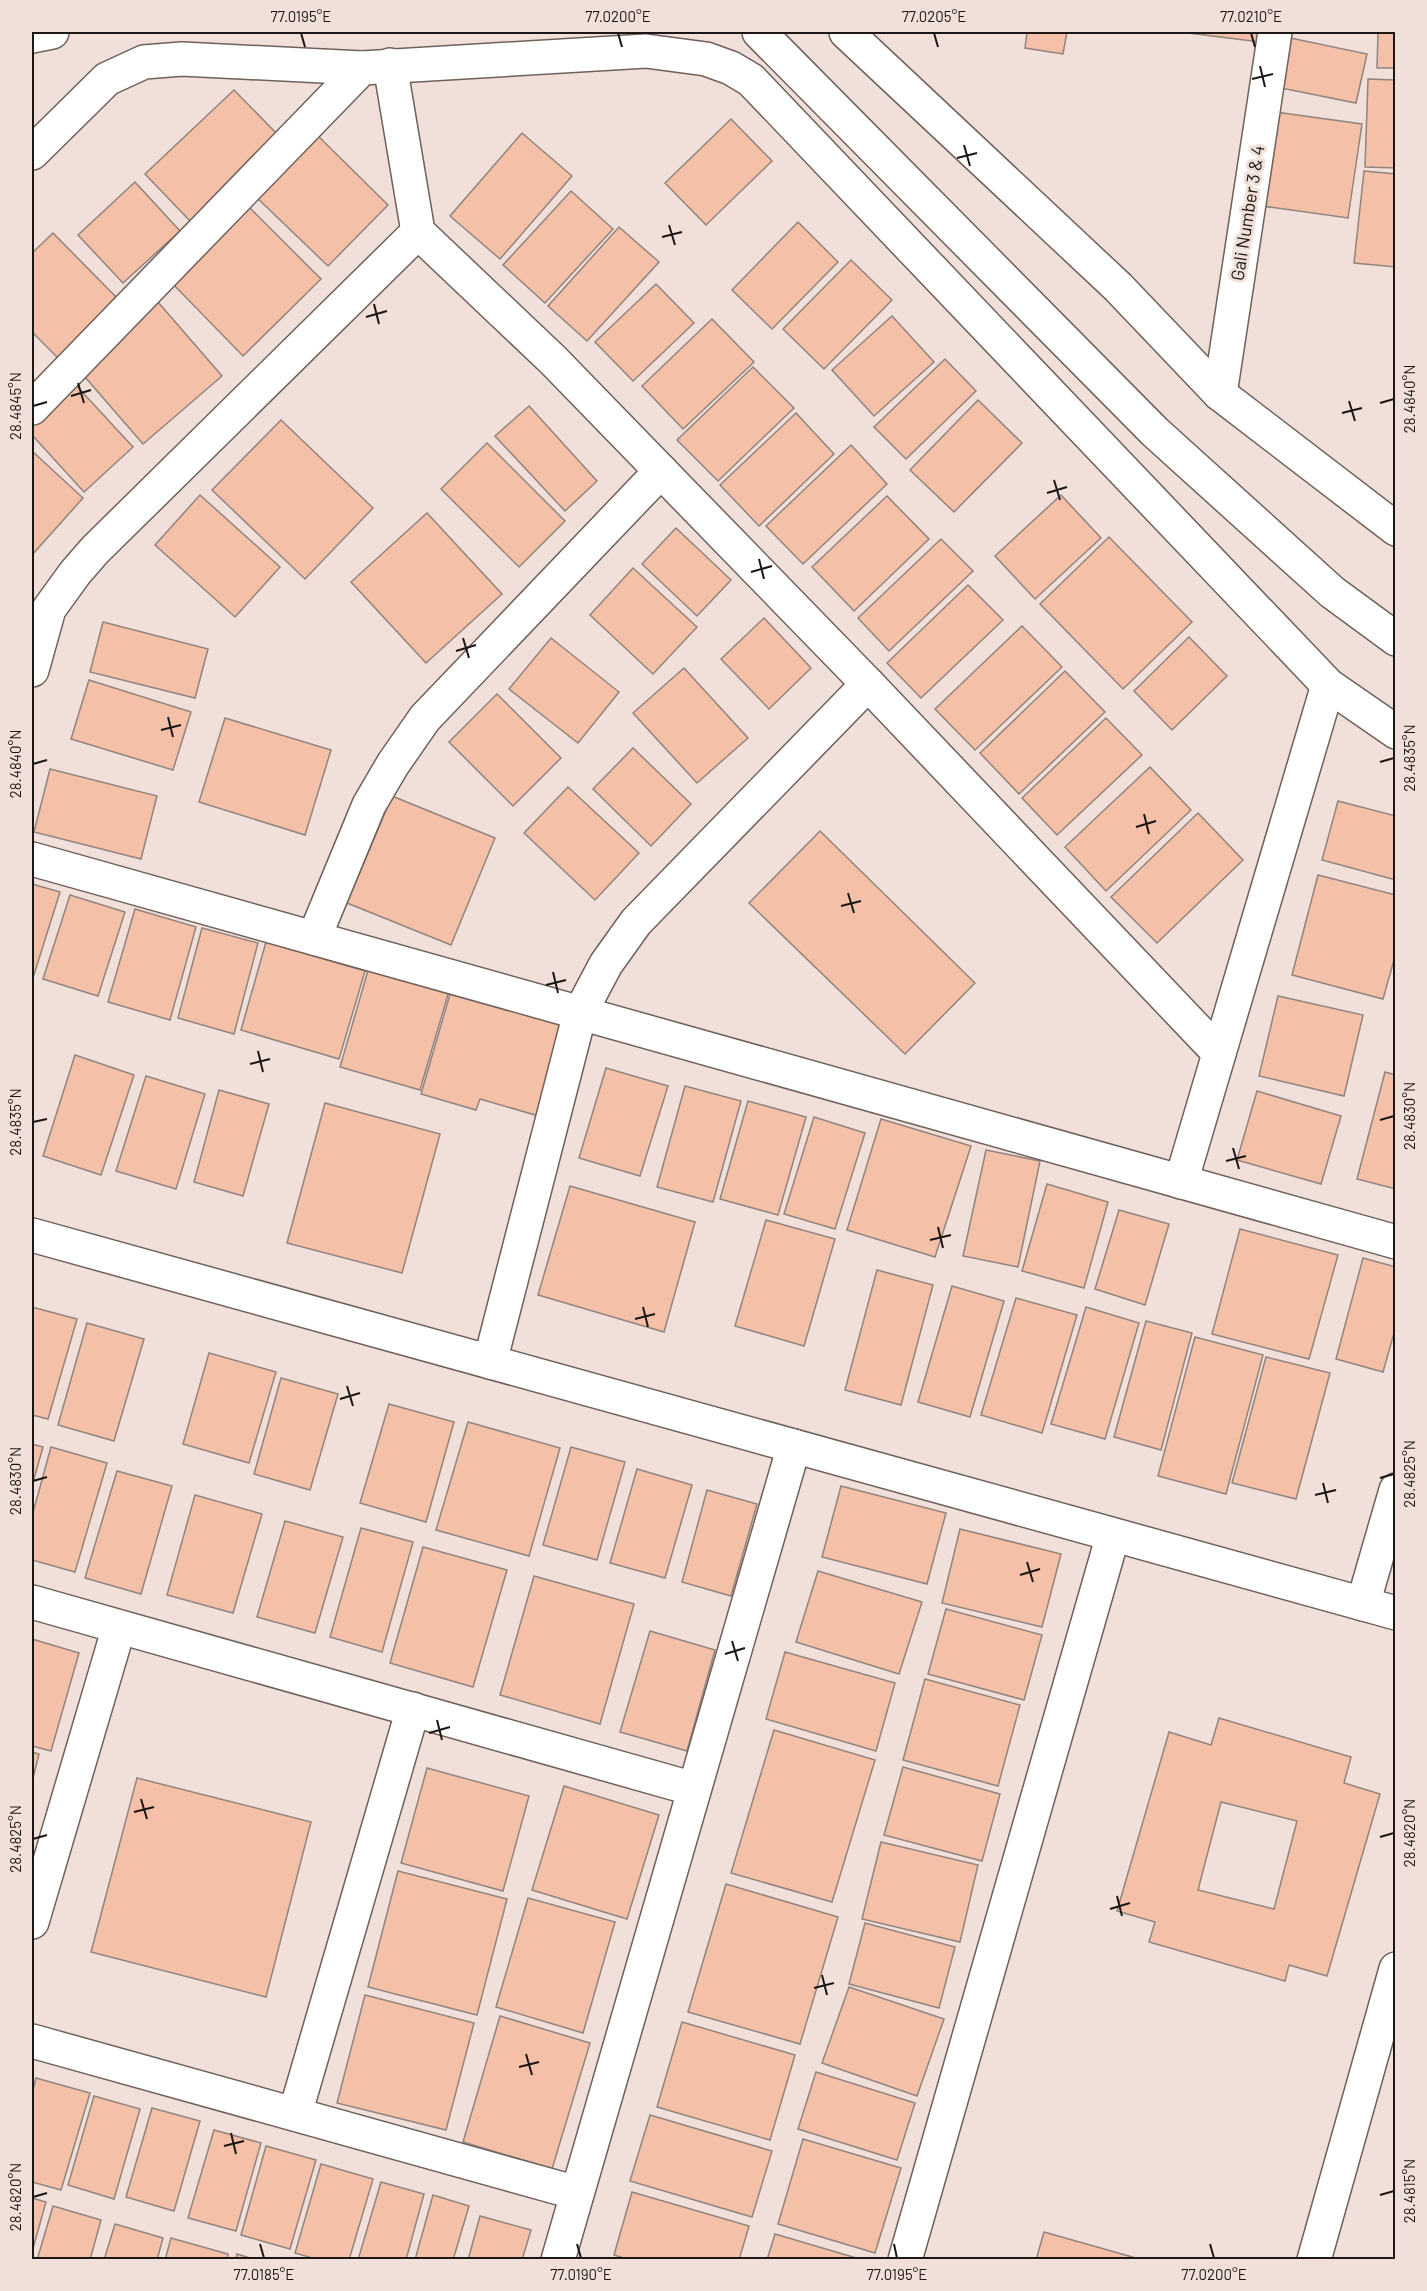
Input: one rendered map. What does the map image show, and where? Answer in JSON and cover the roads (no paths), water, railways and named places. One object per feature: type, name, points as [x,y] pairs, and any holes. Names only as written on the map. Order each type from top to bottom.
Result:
[{"type":"street","points":[[32,34],[52,32]]},
{"type":"street","points":[[759,32],[1155,432],[1332,592],[1395,639]]},
{"type":"street","points":[[846,32],[1118,287],[1220,394],[1395,529]]},
{"type":"street","name":"Gali Number 3 & 4","points":[[1220,394],[1275,32]]},
{"type":"street","points":[[32,153],[107,79],[144,62],[182,59],[376,66],[646,51],[706,59],[730,69],[751,80],[1328,685],[1395,732]]},
{"type":"street","points":[[376,66],[418,232],[553,360],[868,684],[1219,1053]]},
{"type":"street","points":[[32,408],[376,66]]},
{"type":"street","points":[[32,670],[49,609],[95,550],[418,232]]},
{"type":"street","points":[[314,938],[369,805],[393,764],[425,718],[661,471]]},
{"type":"street","points":[[490,1362],[580,1012],[606,964],[636,922],[868,684]]},
{"type":"street","points":[[1181,1182],[1328,685]]},
{"type":"street","points":[[32,859],[1395,1242]]},
{"type":"street","points":[[32,1235],[1395,1613]]},
{"type":"street","points":[[558,2259],[794,1446]]},
{"type":"street","points":[[1364,1604],[1395,1490]]},
{"type":"street","points":[[905,2259],[1113,1534]]},
{"type":"street","points":[[32,1602],[694,1789]]},
{"type":"street","points":[[32,1922],[119,1627]]},
{"type":"street","points":[[295,2114],[413,1709]]},
{"type":"street","points":[[1314,2259],[1395,1969]]},
{"type":"street","points":[[32,2041],[577,2193]]}]
